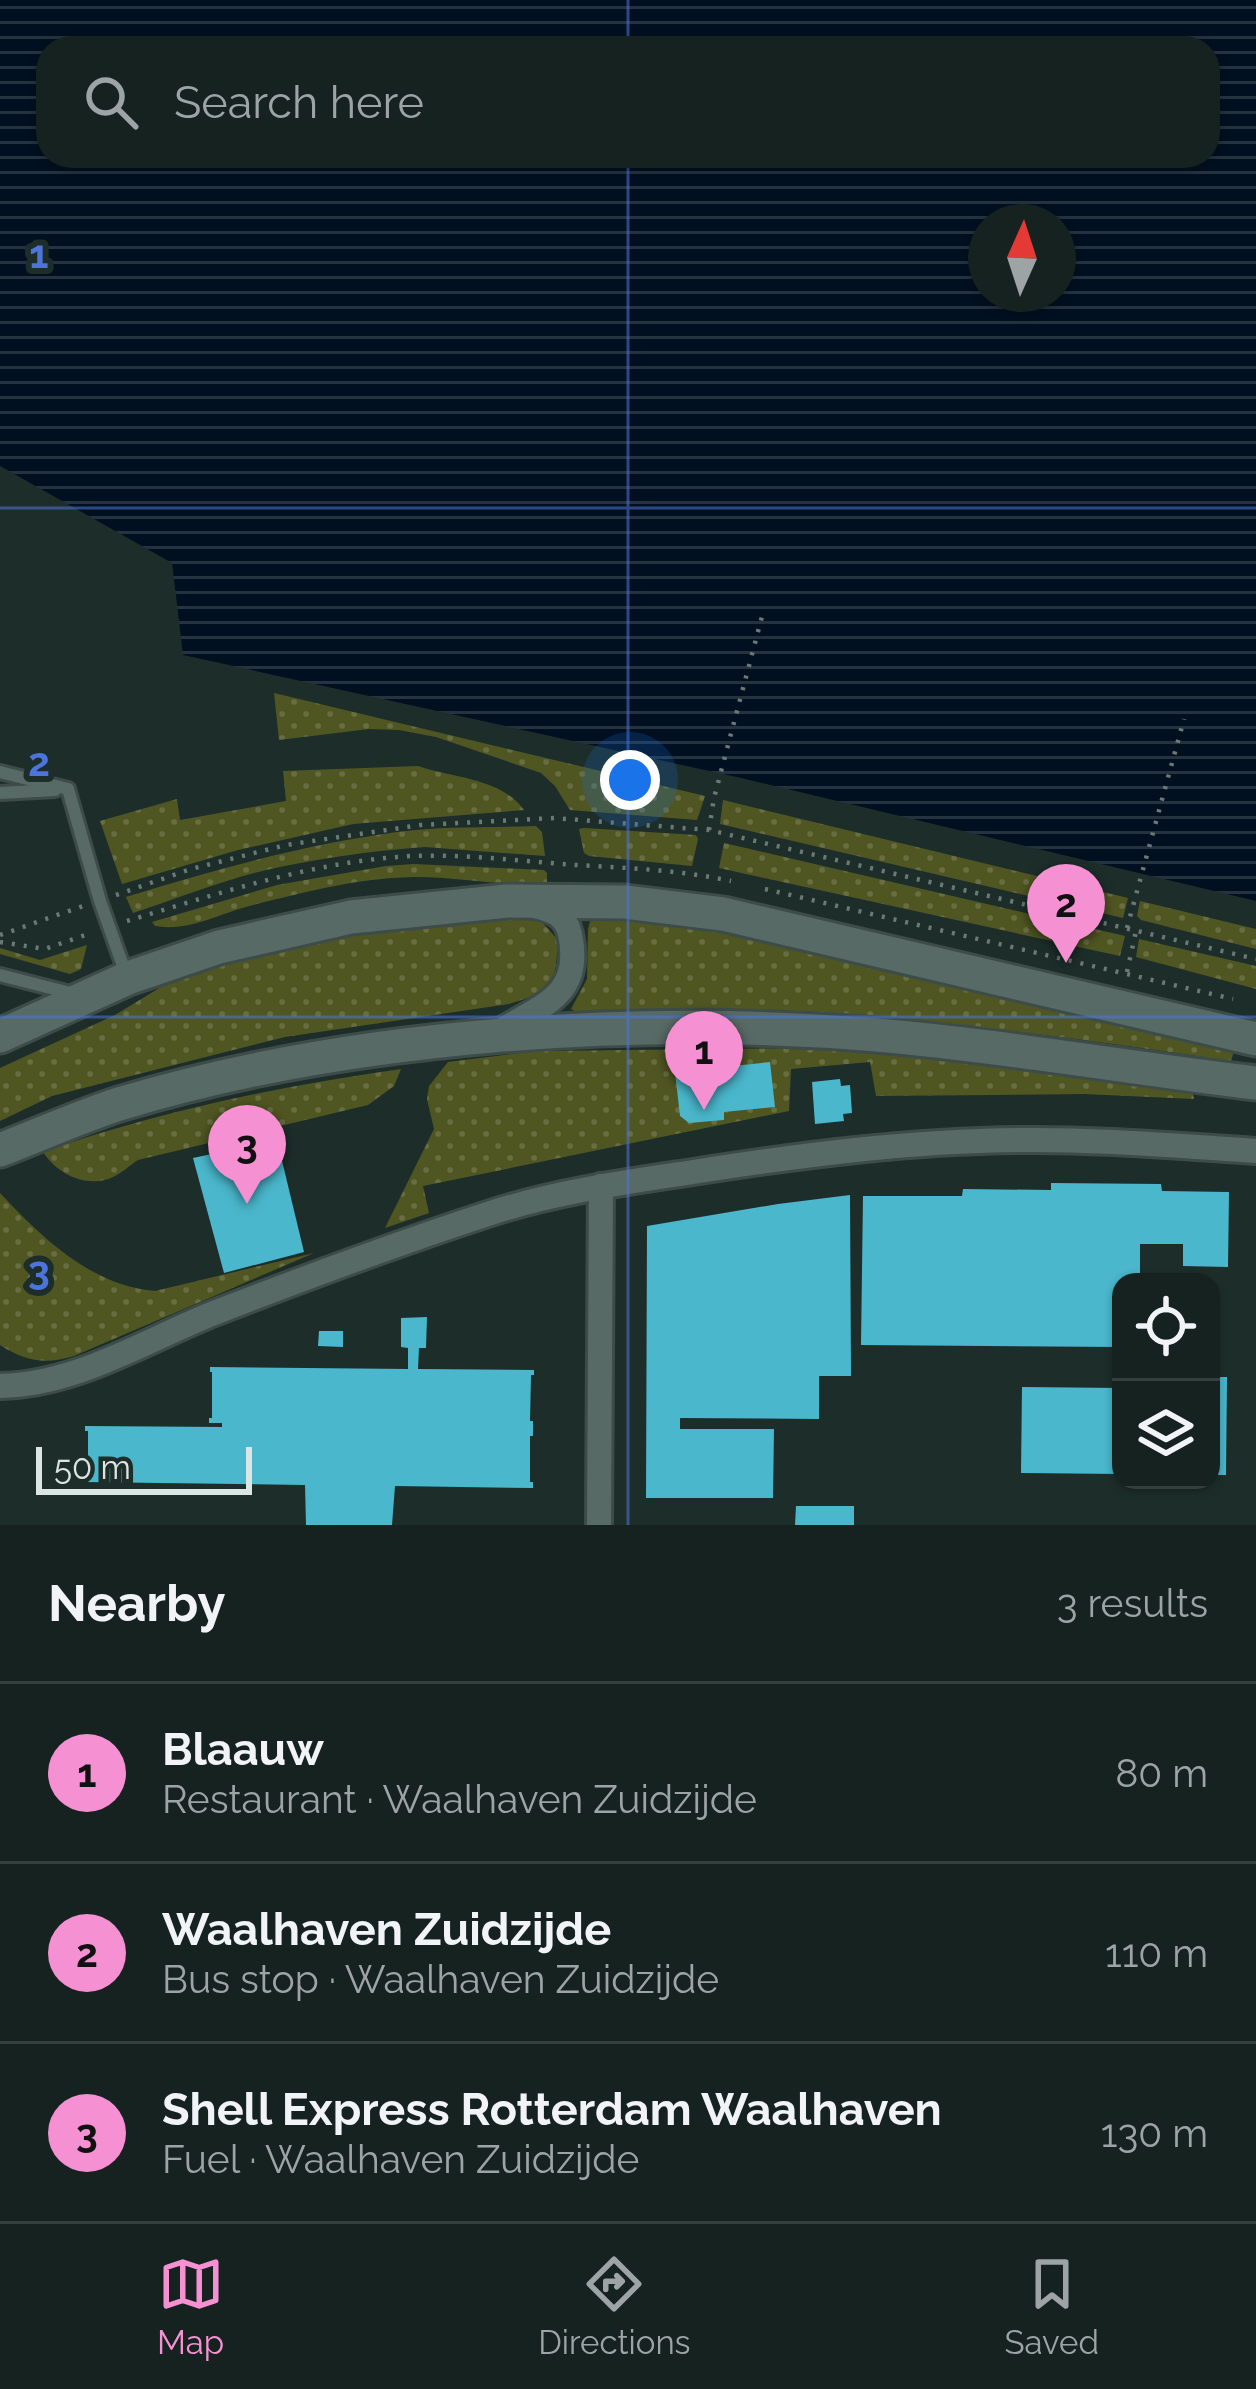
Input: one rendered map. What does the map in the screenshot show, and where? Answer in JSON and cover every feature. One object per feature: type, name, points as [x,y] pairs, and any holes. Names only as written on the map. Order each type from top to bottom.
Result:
[{"type":"main road","points":[[0,1036],[128,978],[219,947],[351,916],[507,901],[625,902],[723,914],[1256,1039]]},
{"type":"main road","points":[[0,1150],[124,1103],[268,1067],[490,1038],[686,1029],[873,1035],[1256,1083]]},
{"type":"street","points":[[490,1038],[551,1000],[568,983],[574,962],[569,926],[554,910],[507,901]]},
{"type":"street","points":[[0,1386],[63,1378],[339,1266],[501,1210],[601,1186],[805,1156],[979,1141],[1119,1142],[1256,1151]]},
{"type":"street","points":[[599,1525],[601,1186]]},
{"type":"lane","points":[[0,772],[68,790]]},
{"type":"lane","points":[[0,793],[68,790]]},
{"type":"lane","points":[[68,790],[128,978]]},
{"type":"lane","points":[[0,975],[87,997]]},
{"type":"path","points":[[709,830],[764,609]]},
{"type":"path","points":[[1127,929],[1184,719]]},
{"type":"path","points":[[1126,973],[1136,931]]},
{"type":"green space","points":[[274,693],[705,796],[697,820],[570,810],[541,773],[436,737],[369,729],[279,740]]},
{"type":"green space","points":[[418,766],[490,785],[524,810],[353,824],[238,850],[122,884],[100,821],[177,799],[180,820],[286,801],[283,771]]},
{"type":"green space","points":[[723,800],[1128,898],[1123,918],[720,824]]},
{"type":"green space","points":[[536,826],[542,832],[545,856],[404,849],[258,872],[133,913],[126,897],[260,859],[362,837],[431,829]]},
{"type":"green space","points":[[579,829],[696,835],[698,839],[692,866],[589,856],[584,853]]},
{"type":"green space","points":[[724,843],[1125,936],[1120,956],[719,868]]},
{"type":"green space","points":[[414,864],[544,870],[547,883],[417,877],[376,880],[293,895],[192,924],[168,927],[152,922],[277,885]]},
{"type":"green space","points":[[1140,901],[1256,929],[1256,949],[1141,920],[1137,916]]},
{"type":"green space","points":[[599,915],[735,933],[1234,1051],[1231,1061],[989,1028],[826,1014],[663,1011],[582,1015],[571,1009],[587,979],[591,918]]},
{"type":"green space","points":[[517,916],[542,922],[557,939],[556,966],[549,983],[523,1000],[285,1037],[52,1096],[0,1121],[0,1068],[115,1015],[189,970],[398,922]]},
{"type":"green space","points":[[1139,939],[1256,966],[1256,989],[1136,957]]},
{"type":"green space","points":[[87,945],[81,969],[70,974],[0,954],[0,948],[40,960]]},
{"type":"green space","points":[[807,1048],[1192,1090],[1194,1099],[1084,1094],[876,1096],[870,1062],[791,1069],[789,1111],[423,1186],[429,1213],[385,1228],[434,1129],[429,1086],[448,1062],[535,1051]]},
{"type":"green space","points":[[401,1069],[394,1086],[368,1105],[138,1160],[103,1180],[74,1177],[43,1152],[220,1102]]},
{"type":"green space","points":[[0,1193],[70,1257],[132,1287],[155,1291],[314,1253],[74,1356],[36,1360],[0,1345]]},
{"type":"water","points":[[0,0],[1256,0],[1256,901],[741,778],[183,655],[172,563],[0,466]]},
{"type":"building","points":[[770,1062],[775,1107],[724,1112],[724,1120],[689,1123],[680,1116],[675,1072]]},
{"type":"building","points":[[840,1079],[841,1086],[850,1085],[852,1113],[843,1114],[844,1121],[815,1124],[812,1082]]},
{"type":"building","points":[[277,1140],[304,1252],[224,1273],[193,1158]]},
{"type":"building","points":[[1051,1183],[1161,1184],[1162,1191],[1229,1192],[1228,1267],[1183,1266],[1183,1244],[1140,1244],[1140,1273],[1112,1273],[1112,1347],[861,1345],[863,1196],[962,1196],[963,1189],[1051,1190]]},
{"type":"building","points":[[850,1195],[851,1376],[819,1376],[819,1419],[680,1418],[680,1429],[774,1429],[773,1498],[646,1498],[647,1226]]},
{"type":"building","points":[[427,1317],[426,1348],[419,1348],[418,1369],[534,1370],[533,1488],[395,1486],[392,1525],[306,1525],[305,1485],[84,1482],[88,1478],[85,1426],[222,1427],[222,1423],[209,1423],[210,1367],[408,1369],[408,1348],[401,1347],[401,1318]]},
{"type":"building","points":[[319,1331],[343,1331],[343,1347],[318,1346]]},
{"type":"building","points":[[1220,1377],[1227,1377],[1226,1475],[1220,1475]]},
{"type":"building","points":[[1022,1387],[1112,1388],[1112,1474],[1021,1473]]},
{"type":"building","points":[[796,1506],[854,1506],[854,1525],[795,1525]]},
{"type":"place","name":"Waalhaven Zuidzijde","points":[[1066,963]]},
{"type":"place","name":"Blaauw","points":[[704,1110]]},
{"type":"place","name":"Shell Express Rotterdam Waalhaven","points":[[247,1204]]}]
